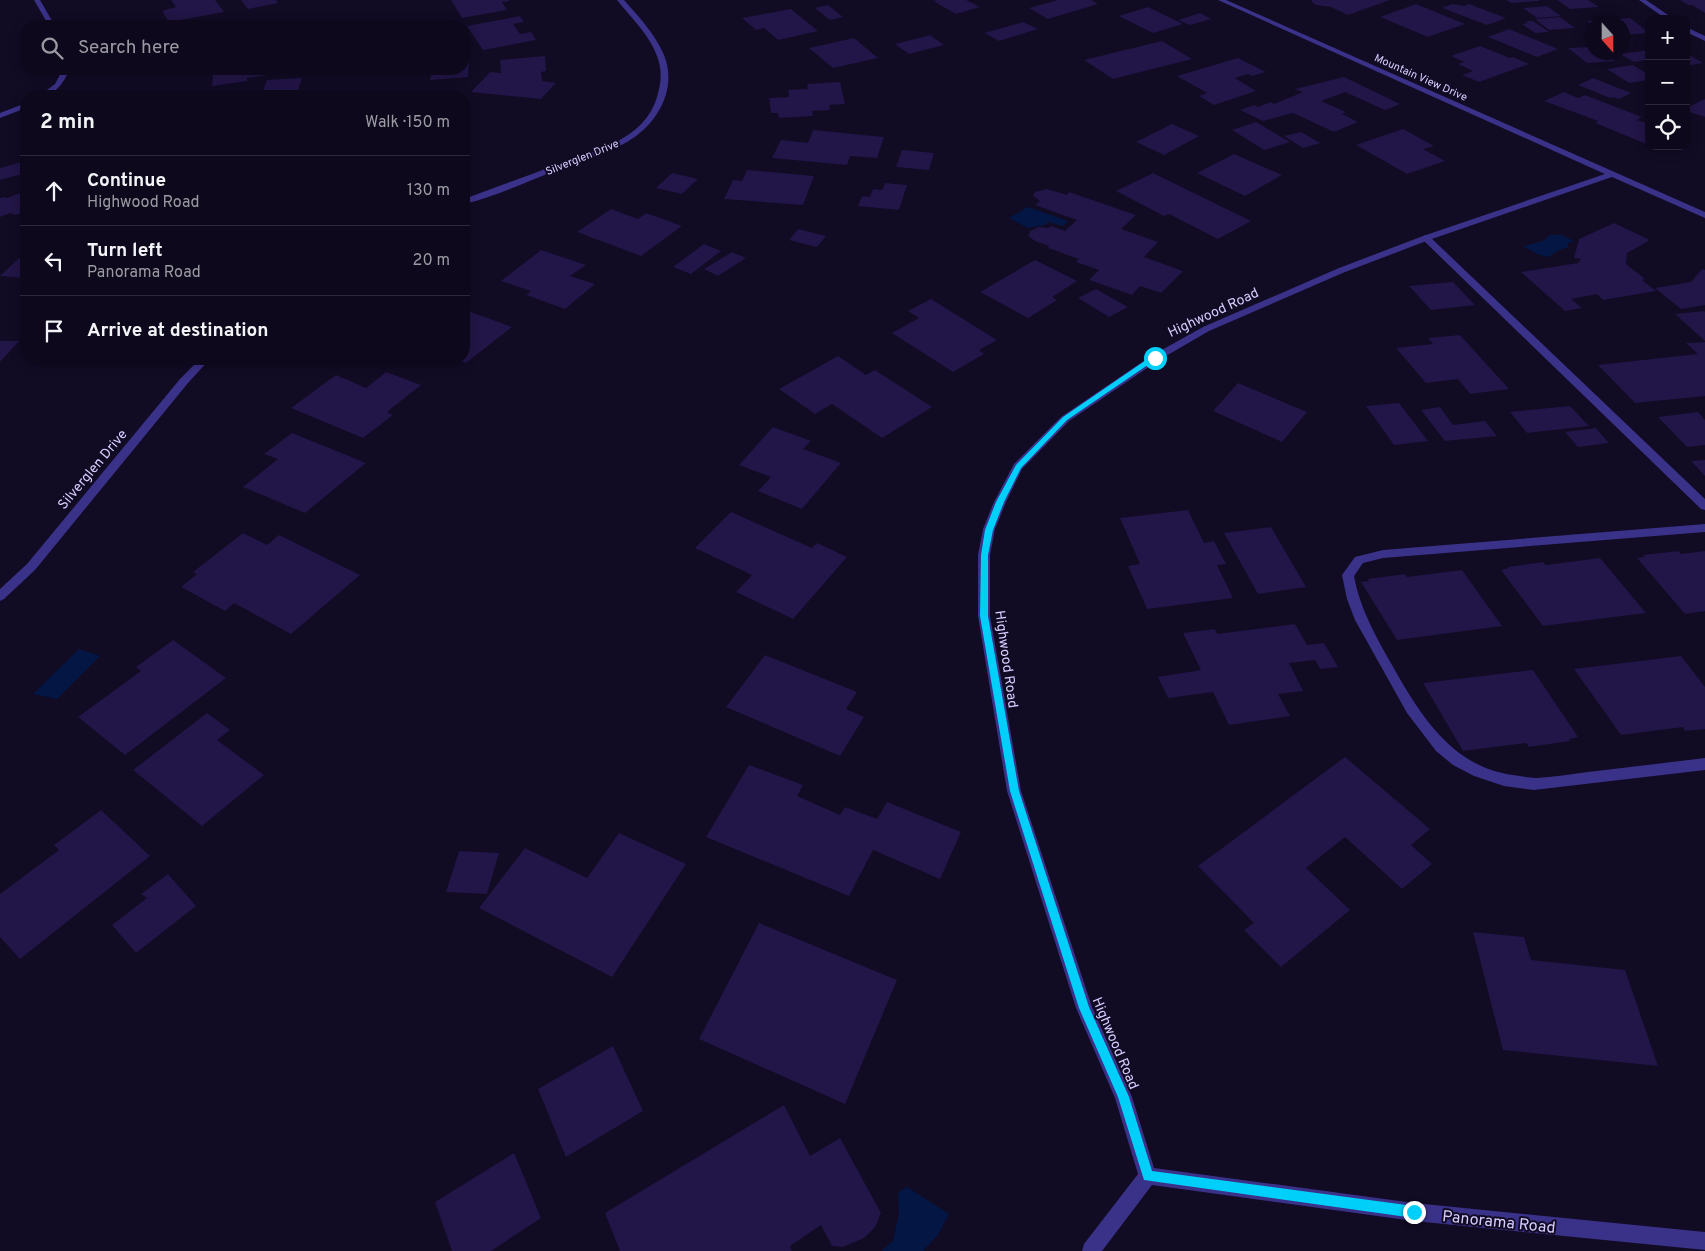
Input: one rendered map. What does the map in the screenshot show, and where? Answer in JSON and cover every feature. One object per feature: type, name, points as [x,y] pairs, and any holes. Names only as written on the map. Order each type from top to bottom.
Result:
[{"type":"street","points":[[37,0],[49,20]]},
{"type":"street","name":"Silverglen Drive","points":[[470,200],[602,151],[630,137],[646,125],[656,113],[663,96],[665,77],[661,56],[648,33],[620,0]]},
{"type":"street","name":"Mountain View Drive","points":[[1221,0],[1705,215]]},
{"type":"street","points":[[1642,0],[1665,15]]},
{"type":"street","points":[[1690,31],[1705,40]]},
{"type":"street","points":[[52,90],[58,85],[63,75]]},
{"type":"street","points":[[0,116],[20,108]]},
{"type":"street","name":"Highwood Road","points":[[1148,1176],[1123,1097],[1084,1008],[1014,791],[984,616],[984,555],[989,530],[1000,502],[1018,467],[1065,419],[1155,358],[1206,329],[1342,270],[1426,238],[1612,174]]},
{"type":"street","points":[[1426,238],[1705,506]]},
{"type":"street","name":"Silverglen Drive","points":[[0,596],[30,566],[184,380],[199,365]]},
{"type":"street","points":[[1705,528],[1383,554],[1359,560],[1348,575],[1350,595],[1361,621],[1416,719],[1435,742],[1467,767],[1508,782],[1534,784],[1705,764]]},
{"type":"street","points":[[1092,1251],[1148,1176]]},
{"type":"street","name":"Panorama Road","points":[[1148,1176],[1414,1212],[1705,1241]]},
{"type":"water","points":[[1028,207],[1068,221],[1063,226],[1048,222],[1045,225],[1028,228],[1009,218]]},
{"type":"water","points":[[1550,235],[1561,235],[1574,241],[1568,243],[1568,247],[1548,257],[1537,254],[1523,246],[1543,241]]},
{"type":"water","points":[[79,649],[100,656],[57,699],[33,694]]},
{"type":"water","points":[[907,1187],[949,1214],[938,1235],[923,1251],[881,1251],[893,1241],[899,1213],[898,1193]]},
{"type":"building","points":[[171,0],[215,0],[224,12],[180,20],[168,20],[162,11],[176,7]]},
{"type":"building","points":[[241,0],[276,0],[278,3],[248,9]]},
{"type":"building","points":[[451,0],[509,1],[502,2],[507,10],[462,18]]},
{"type":"building","points":[[966,0],[980,7],[956,14],[933,1]]},
{"type":"building","points":[[1058,0],[1091,0],[1098,4],[1048,19],[1029,8]]},
{"type":"building","points":[[1312,0],[1390,0],[1348,15],[1331,7],[1316,5]]},
{"type":"building","points":[[1506,0],[1539,0],[1539,1],[1511,3]]},
{"type":"building","points":[[1557,0],[1588,0],[1599,7],[1570,9]]},
{"type":"building","points":[[1680,0],[1705,0],[1705,13],[1692,5],[1688,5]]},
{"type":"building","points":[[1416,4],[1465,24],[1428,37],[1380,17]]},
{"type":"building","points":[[1452,4],[1465,6],[1469,4],[1506,18],[1487,25],[1442,8]]},
{"type":"building","points":[[828,5],[843,17],[830,20],[815,8]]},
{"type":"building","points":[[1547,6],[1561,16],[1537,18],[1523,8]]},
{"type":"building","points":[[1148,7],[1183,24],[1153,33],[1119,16]]},
{"type":"building","points":[[791,9],[818,31],[778,40],[764,28],[756,30],[742,18]]},
{"type":"building","points":[[1200,13],[1211,19],[1190,25],[1178,20]]},
{"type":"building","points":[[520,16],[524,22],[513,24],[520,34],[531,32],[536,40],[483,50],[470,30],[470,25]]},
{"type":"building","points":[[1560,17],[1575,28],[1549,30],[1535,19]]},
{"type":"building","points":[[1630,18],[1645,30],[1645,33],[1630,34]]},
{"type":"building","points":[[1525,21],[1533,21],[1549,32],[1535,33],[1522,24],[1528,23]]},
{"type":"building","points":[[1023,22],[1038,29],[999,41],[984,33]]},
{"type":"building","points":[[1509,29],[1558,49],[1537,57],[1488,37]]},
{"type":"building","points":[[930,35],[944,45],[909,54],[895,44]]},
{"type":"building","points":[[854,38],[878,58],[833,68],[809,48]]},
{"type":"building","points":[[1162,41],[1192,59],[1113,79],[1084,60]]},
{"type":"building","points":[[1480,46],[1529,64],[1479,82],[1462,75],[1473,71],[1458,64],[1464,62],[1451,56]]},
{"type":"building","points":[[1585,47],[1585,60],[1615,61],[1587,63],[1568,48]]},
{"type":"building","points":[[1645,51],[1645,60],[1634,62],[1630,60],[1630,53]]},
{"type":"building","points":[[1690,55],[1703,63],[1690,65]]},
{"type":"building","points":[[545,56],[546,71],[541,72],[542,81],[556,83],[541,99],[471,92],[490,72],[501,73],[500,60]]},
{"type":"building","points":[[1238,58],[1266,72],[1235,78],[1256,91],[1214,105],[1199,96],[1207,93],[1177,76]]},
{"type":"building","points":[[1633,65],[1645,72],[1645,81],[1629,83],[1607,69]]},
{"type":"building","points":[[213,75],[270,75],[247,78],[247,81],[212,86]]},
{"type":"building","points":[[431,75],[468,75],[468,77],[430,80]]},
{"type":"building","points":[[1344,77],[1400,104],[1385,110],[1345,92],[1321,101],[1346,112],[1342,114],[1358,122],[1334,132],[1293,113],[1263,121],[1240,110],[1254,105],[1258,107],[1271,102],[1274,104],[1303,92],[1295,89]]},
{"type":"building","points":[[302,78],[298,90],[263,90],[267,80]]},
{"type":"building","points":[[1593,78],[1631,93],[1619,99],[1610,98],[1578,85]]},
{"type":"building","points":[[840,82],[845,104],[829,105],[830,110],[812,111],[813,116],[779,118],[778,113],[771,113],[769,98],[789,97],[788,90],[808,89],[807,84]]},
{"type":"building","points":[[1564,92],[1578,98],[1585,95],[1642,117],[1637,120],[1645,123],[1645,143],[1595,123],[1598,121],[1544,101]]},
{"type":"building","points":[[1705,99],[1705,117],[1690,112],[1690,106]]},
{"type":"building","points":[[1256,122],[1290,142],[1264,150],[1232,130]]},
{"type":"building","points":[[1172,124],[1199,136],[1164,155],[1136,142]]},
{"type":"building","points":[[1403,129],[1434,146],[1423,149],[1445,161],[1407,174],[1356,145]]},
{"type":"building","points":[[813,130],[884,137],[877,158],[850,156],[847,165],[772,158],[781,140],[808,143]]},
{"type":"building","points":[[1301,132],[1320,143],[1303,148],[1284,136]]},
{"type":"building","points":[[902,150],[934,153],[929,170],[896,167]]},
{"type":"building","points":[[1234,154],[1282,175],[1245,196],[1197,173]]},
{"type":"building","points":[[20,162],[20,175],[0,180],[0,168]]},
{"type":"building","points":[[747,170],[814,176],[803,205],[724,199],[733,180],[742,181]]},
{"type":"building","points":[[672,173],[698,179],[682,194],[656,188]]},
{"type":"building","points":[[1153,173],[1251,221],[1218,239],[1169,214],[1164,216],[1116,191]]},
{"type":"building","points":[[885,183],[907,185],[899,210],[858,206],[862,196],[870,197],[873,189],[882,190]]},
{"type":"building","points":[[1047,189],[1067,195],[1069,192],[1136,215],[1121,229],[1158,242],[1144,257],[1183,271],[1161,293],[1140,286],[1132,295],[1089,280],[1099,270],[1076,262],[1079,259],[1048,248],[1049,246],[1035,241],[1028,236],[1030,231],[1039,227],[1048,228],[1051,226],[1065,231],[1077,220],[1035,205],[1040,201],[1033,196],[1035,192]]},
{"type":"building","points":[[20,193],[20,213],[16,215],[10,213],[0,217],[0,198],[7,198]]},
{"type":"building","points":[[611,209],[638,219],[646,213],[682,226],[641,256],[577,232]]},
{"type":"building","points":[[1614,223],[1650,240],[1627,253],[1626,264],[1645,279],[1642,280],[1656,291],[1603,300],[1597,294],[1571,299],[1582,308],[1565,311],[1521,272],[1578,263],[1581,259],[1574,258],[1579,239]]},
{"type":"building","points":[[798,229],[826,236],[817,247],[789,240]]},
{"type":"building","points":[[704,244],[721,251],[691,274],[673,267]]},
{"type":"building","points":[[541,250],[586,265],[570,276],[595,284],[565,309],[526,295],[531,291],[501,281]]},
{"type":"building","points":[[732,252],[746,258],[718,276],[704,269]]},
{"type":"building","points":[[19,258],[20,258],[20,278],[0,276]]},
{"type":"building","points":[[1035,260],[1077,281],[1052,297],[1057,300],[1028,318],[980,292]]},
{"type":"building","points":[[1702,269],[1705,270],[1705,305],[1681,309],[1655,288],[1691,282]]},
{"type":"building","points":[[1453,282],[1475,305],[1431,310],[1409,286]]},
{"type":"building","points":[[1096,289],[1128,307],[1109,317],[1078,298]]},
{"type":"building","points":[[931,299],[997,340],[979,350],[984,354],[953,372],[892,333],[919,318],[908,311]]},
{"type":"building","points":[[1704,311],[1705,341],[1675,314]]},
{"type":"building","points":[[470,312],[512,327],[470,360]]},
{"type":"building","points":[[1460,335],[1509,389],[1470,394],[1458,379],[1426,383],[1396,348],[1433,344],[1428,338]]},
{"type":"building","points":[[0,341],[19,341],[0,362]]},
{"type":"building","points":[[1705,342],[1705,396],[1635,403],[1598,365],[1698,354],[1686,343]]},
{"type":"building","points":[[838,356],[866,375],[875,370],[932,407],[882,438],[832,404],[815,414],[779,389]]},
{"type":"building","points":[[386,372],[421,385],[387,412],[393,415],[363,438],[291,408],[336,375],[366,388]]},
{"type":"building","points":[[1238,383],[1307,412],[1282,442],[1213,411]]},
{"type":"building","points":[[1399,403],[1428,441],[1394,445],[1366,406]]},
{"type":"building","points":[[1570,406],[1589,426],[1527,433],[1510,412]]},
{"type":"building","points":[[1440,407],[1453,425],[1485,421],[1497,436],[1445,441],[1421,410]]},
{"type":"building","points":[[1698,412],[1705,420],[1705,445],[1687,447],[1658,417]]},
{"type":"building","points":[[773,427],[811,441],[803,449],[841,463],[802,509],[758,491],[771,477],[739,465]]},
{"type":"building","points":[[1596,428],[1609,443],[1578,447],[1565,432]]},
{"type":"building","points":[[292,433],[366,463],[305,513],[243,487],[278,459],[264,454]]},
{"type":"building","points":[[1705,460],[1705,476],[1691,461]]},
{"type":"building","points":[[1188,510],[1204,543],[1214,541],[1226,564],[1217,565],[1233,598],[1147,609],[1128,566],[1140,564],[1120,518]]},
{"type":"building","points":[[731,512],[812,548],[817,543],[847,557],[793,619],[736,592],[752,575],[695,548]]},
{"type":"building","points":[[1271,527],[1306,587],[1258,594],[1224,533]]},
{"type":"building","points":[[243,533],[267,545],[279,535],[360,575],[291,634],[234,603],[225,611],[181,587],[197,574],[193,572]]},
{"type":"building","points":[[1679,551],[1681,554],[1705,551],[1705,611],[1685,614],[1637,558],[1645,557],[1643,555]]},
{"type":"building","points":[[1600,558],[1646,613],[1543,626],[1501,570],[1508,567],[1543,562],[1546,565]]},
{"type":"building","points":[[1462,570],[1502,626],[1397,640],[1361,582],[1369,581],[1368,579],[1405,574],[1407,577]]},
{"type":"building","points":[[1295,624],[1307,645],[1324,643],[1338,667],[1320,669],[1315,660],[1289,663],[1303,691],[1278,694],[1290,716],[1229,725],[1213,692],[1168,698],[1158,677],[1201,670],[1183,633],[1215,629],[1217,634]]},
{"type":"building","points":[[173,640],[226,678],[125,755],[78,717],[141,671],[136,667]]},
{"type":"building","points":[[765,655],[857,692],[846,709],[864,717],[840,756],[726,707]]},
{"type":"building","points":[[1681,656],[1705,687],[1705,729],[1685,731],[1683,727],[1621,735],[1574,669]]},
{"type":"building","points":[[1533,670],[1578,737],[1569,739],[1570,741],[1529,747],[1526,743],[1463,751],[1423,683]]},
{"type":"building","points":[[207,713],[230,730],[217,740],[264,775],[202,826],[133,770]]},
{"type":"building","points":[[1345,757],[1430,829],[1411,845],[1432,864],[1402,889],[1345,837],[1306,868],[1350,910],[1281,967],[1244,930],[1254,923],[1198,866]]},
{"type":"building","points":[[749,765],[803,785],[797,796],[840,815],[845,807],[877,819],[887,802],[961,832],[940,879],[873,850],[849,896],[706,837]]},
{"type":"building","points":[[101,810],[150,856],[20,959],[0,937],[0,894],[59,850],[54,845]]},
{"type":"building","points":[[619,833],[686,864],[612,977],[479,908],[525,848],[587,878]]},
{"type":"building","points":[[459,851],[499,853],[487,894],[446,892]]},
{"type":"building","points":[[168,874],[196,906],[136,953],[112,925],[147,898],[141,894]]},
{"type":"building","points":[[759,923],[897,980],[845,1104],[699,1039]]},
{"type":"building","points":[[1473,932],[1524,937],[1531,960],[1625,970],[1658,1066],[1503,1050]]},
{"type":"building","points":[[613,1046],[643,1111],[566,1157],[538,1089]]},
{"type":"building","points":[[784,1105],[810,1156],[840,1138],[881,1213],[875,1227],[864,1238],[843,1247],[832,1246],[821,1225],[790,1246],[792,1251],[620,1251],[605,1213]]},
{"type":"building","points":[[514,1153],[541,1218],[491,1251],[452,1251],[435,1202]]},
{"type":"route","points":[[1155,358],[1065,419],[1018,467],[1000,502],[989,530],[984,555],[984,616],[994,686],[1014,791],[1084,1008],[1123,1097],[1148,1176],[1414,1212]]}]
